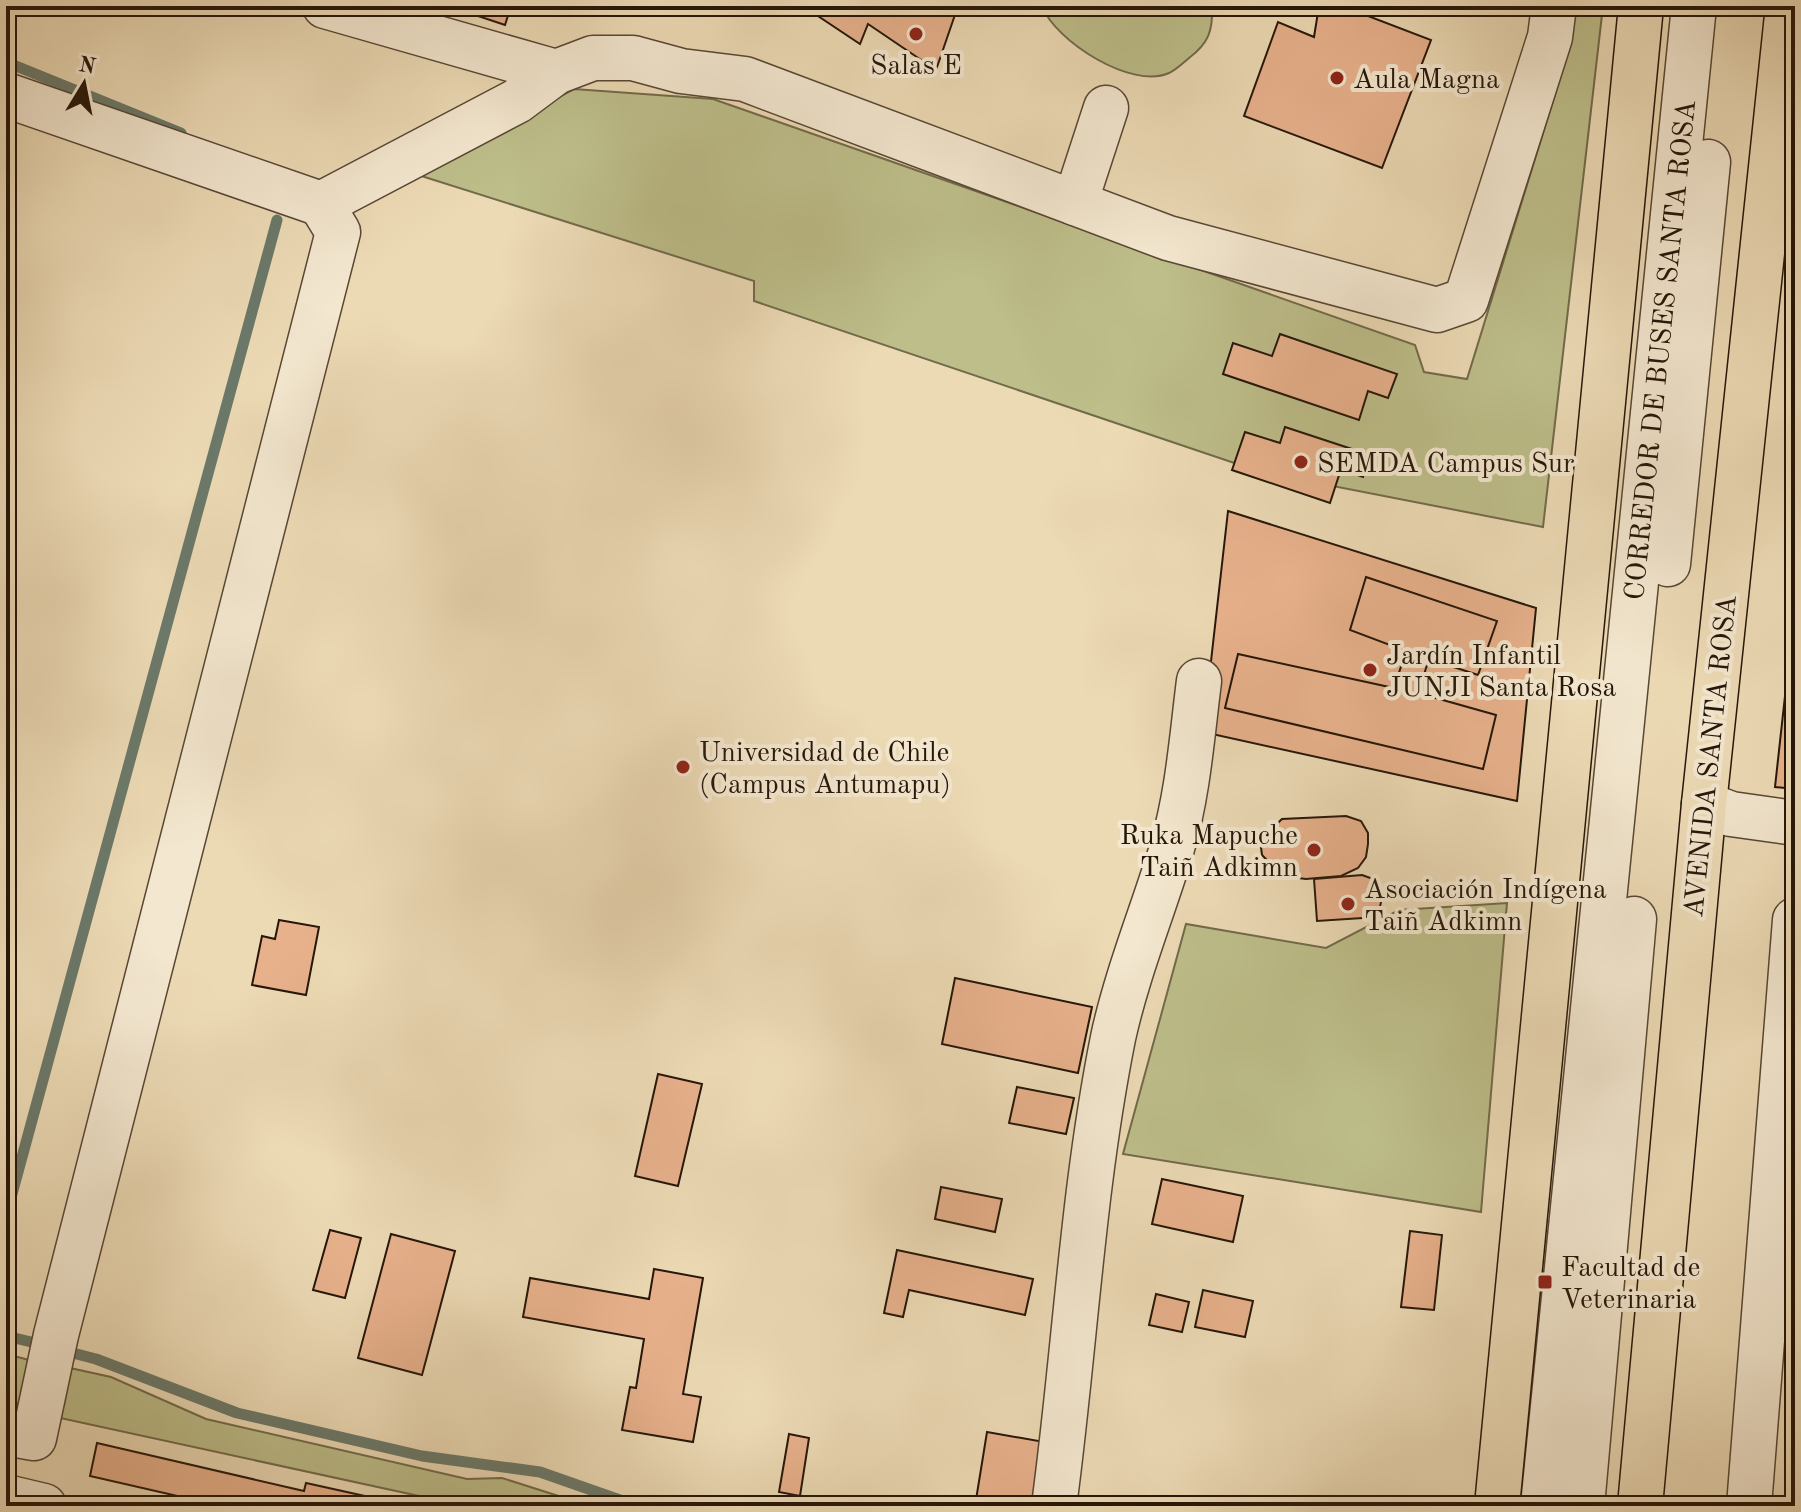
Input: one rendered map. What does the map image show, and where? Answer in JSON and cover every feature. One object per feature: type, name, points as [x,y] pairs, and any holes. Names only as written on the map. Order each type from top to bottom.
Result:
[{"type":"main road","points":[[1497,1506],[1641,6]]},
{"type":"main road","name":"AVENIDA SANTA ROSA","points":[[1640,1506],[1704,804],[1788,6]]},
{"type":"lane","points":[[325,6],[556,72]]},
{"type":"lane","points":[[321,204],[517,101],[556,72],[593,58],[633,58],[681,71],[745,79],[1168,238],[1437,310],[1466,300],[1550,37],[1554,6]]},
{"type":"lane","name":"CORREDOR DE BUSES SANTA ROSA","points":[[1543,1506],[1694,6]]},
{"type":"lane","name":"CORREDOR DE BUSES SANTA ROSA","points":[[1582,1506],[1633,922],[1723,6]]},
{"type":"lane","points":[[6,95],[321,204],[338,232],[53,1348],[34,1438],[6,1433]]},
{"type":"lane","points":[[1075,203],[1106,108]]},
{"type":"lane","points":[[1054,1506],[1067,1411],[1089,1178],[1099,1121],[1118,1021],[1146,920],[1172,847],[1186,781],[1199,681]]},
{"type":"lane","points":[[1704,804],[1731,814],[1795,823]]},
{"type":"lane","points":[[1749,1506],[1795,920]]},
{"type":"lane","points":[[6,1497],[44,1506]]},
{"type":"green space","points":[[1042,6],[1212,6],[1212,22],[1205,41],[1172,72],[1153,76],[1135,75],[1096,59],[1078,47],[1062,34]]},
{"type":"green space","points":[[1575,6],[1603,6],[1543,527],[1261,472],[754,301],[754,281],[415,174],[574,89],[713,99],[1415,345],[1424,372],[1467,379],[1569,49]]},
{"type":"green space","points":[[1507,903],[1481,1212],[1123,1154],[1186,924],[1326,948],[1399,910]]},
{"type":"green space","points":[[6,1354],[33,1361],[21,1404],[6,1401]]},
{"type":"green space","points":[[61,1366],[111,1377],[206,1419],[467,1479],[502,1478],[590,1506],[465,1506],[51,1416]]},
{"type":"building","points":[[448,6],[511,6],[505,25]]},
{"type":"building","name":"Salas E","points":[[803,6],[958,6],[936,70],[868,24],[860,44]]},
{"type":"building","name":"Aula Magna","points":[[1319,6],[1342,6],[1431,40],[1382,168],[1244,116],[1278,22],[1314,37]]},
{"type":"building","points":[[1280,334],[1397,374],[1388,398],[1368,391],[1359,420],[1223,374],[1233,343],[1272,356]]},
{"type":"building","name":"SEMDA Campus Sur","points":[[1285,427],[1370,455],[1363,477],[1341,469],[1330,503],[1232,470],[1245,432],[1280,443]]},
{"type":"building","name":"Jardín Infantil JUNJI Santa Rosa","points":[[1228,511],[1536,608],[1517,801],[1203,732]]},
{"type":"building","points":[[1366,577],[1497,621],[1478,675],[1429,659],[1418,693],[1496,715],[1483,769],[1225,708],[1238,654],[1394,688],[1406,651],[1350,630]]},
{"type":"building","points":[[1785,696],[1795,697],[1795,789],[1775,787]]},
{"type":"building","name":"Ruka Mapuche Taiñ Adkimn","points":[[1346,816],[1361,821],[1368,833],[1368,844],[1366,857],[1358,868],[1341,876],[1306,879],[1282,876],[1262,855],[1260,840],[1282,819]]},
{"type":"building","name":"Asociación Indígena Taiñ Adkimn","points":[[1362,875],[1376,880],[1383,892],[1378,917],[1317,921],[1314,879]]},
{"type":"building","points":[[279,920],[319,927],[306,995],[252,985],[262,936],[275,939]]},
{"type":"building","points":[[955,978],[1092,1007],[1078,1073],[942,1044]]},
{"type":"building","points":[[658,1074],[702,1084],[678,1186],[635,1176]]},
{"type":"building","points":[[1017,1087],[1074,1098],[1066,1134],[1009,1123]]},
{"type":"building","points":[[1162,1179],[1243,1196],[1233,1242],[1152,1224]]},
{"type":"building","points":[[941,1187],[1002,1199],[995,1232],[935,1219]]},
{"type":"building","points":[[330,1230],[361,1238],[345,1298],[313,1290]]},
{"type":"building","points":[[1410,1231],[1442,1235],[1434,1310],[1401,1307]]},
{"type":"building","points":[[391,1234],[455,1251],[422,1375],[358,1358]]},
{"type":"building","points":[[897,1250],[1033,1279],[1025,1315],[909,1290],[903,1317],[884,1313]]},
{"type":"building","points":[[654,1269],[703,1278],[683,1394],[701,1397],[693,1442],[622,1430],[630,1387],[636,1388],[644,1339],[523,1317],[530,1278],[649,1299]]},
{"type":"building","points":[[1203,1290],[1253,1301],[1245,1337],[1195,1327]]},
{"type":"building","points":[[1156,1294],[1189,1302],[1182,1332],[1149,1325]]},
{"type":"building","points":[[987,1432],[1050,1443],[1040,1506],[975,1506]]},
{"type":"building","points":[[789,1434],[809,1438],[800,1496],[779,1492]]},
{"type":"building","points":[[97,1443],[304,1491],[306,1483],[401,1504],[221,1506],[90,1476]]},
{"type":"waterway","points":[[6,62],[181,133]]},
{"type":"waterway","points":[[6,1216],[277,220]]},
{"type":"waterway","points":[[6,1336],[44,1345]]},
{"type":"waterway","points":[[61,1350],[96,1359],[237,1413],[422,1456],[540,1472],[637,1506]]},
{"type":"place","name":"Salas E","points":[[916,34]]},
{"type":"place","name":"Aula Magna","points":[[1337,78]]},
{"type":"place","name":"SEMDA Campus Sur","points":[[1301,462]]},
{"type":"place","name":"Jardín Infantil JUNJI Santa Rosa","points":[[1370,670]]},
{"type":"place","name":"Universidad de Chile (Campus Antumapu)","points":[[683,767]]},
{"type":"place","name":"Ruka Mapuche Taiñ Adkimn","points":[[1314,850]]},
{"type":"place","name":"Asociación Indígena Taiñ Adkimn","points":[[1348,904]]},
{"type":"place","name":"Facultad de Veterinaria","points":[[1545,1282]]}]
